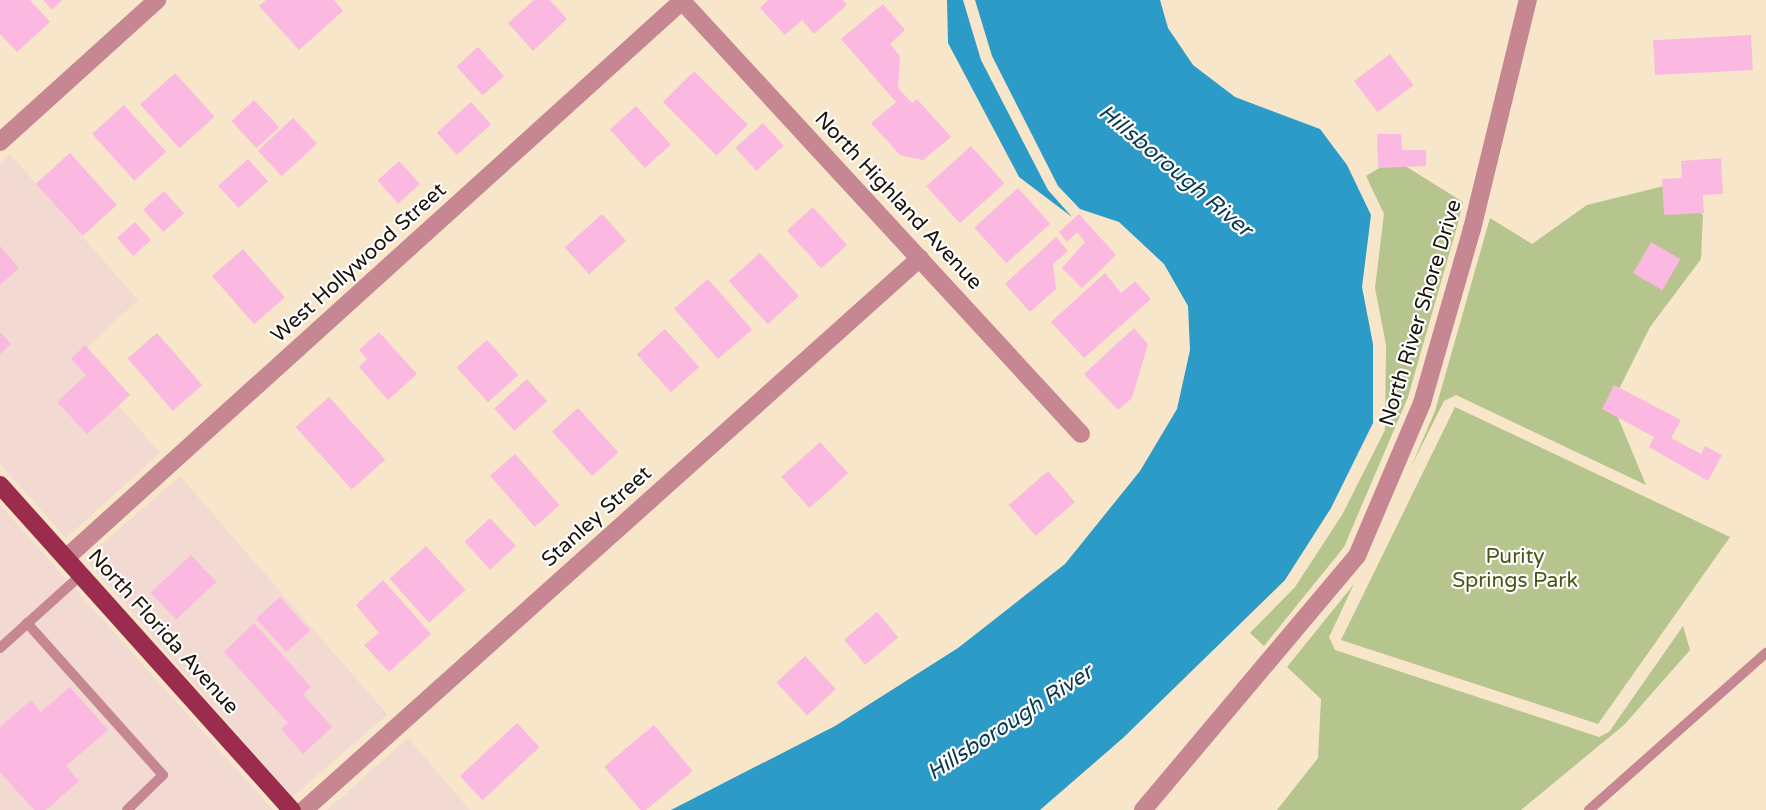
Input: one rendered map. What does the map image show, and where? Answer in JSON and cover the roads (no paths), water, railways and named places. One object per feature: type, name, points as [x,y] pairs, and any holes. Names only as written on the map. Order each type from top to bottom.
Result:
[{"type":"main road","name":"North Florida Avenue","points":[[0,485],[292,810]]},
{"type":"street","points":[[0,142],[157,0]]},
{"type":"street","name":"North River Shore Drive","points":[[1143,810],[1357,556],[1422,403],[1472,229],[1527,0]]},
{"type":"street","name":"North Highland Avenue","points":[[682,1],[1081,434]]},
{"type":"street","name":"West Hollywood Street","points":[[66,558],[682,1]]},
{"type":"street","name":"Stanley Street","points":[[304,810],[920,258]]},
{"type":"lane","points":[[0,648],[81,575]]},
{"type":"lane","points":[[27,623],[163,775],[127,810]]},
{"type":"lane","points":[[1589,810],[1766,652]]},
{"type":"water","points":[[947,0],[963,0],[981,60],[1048,190],[1072,217],[1019,177],[948,43]]},
{"type":"water","name":"Hillsborough River","points":[[975,0],[1160,0],[1168,28],[1193,65],[1235,97],[1320,129],[1347,165],[1371,215],[1362,287],[1373,344],[1373,423],[1331,508],[1285,580],[1123,738],[1040,810],[671,810],[835,726],[958,648],[1065,564],[1140,471],[1177,409],[1190,350],[1188,306],[1164,264],[1119,222],[1080,209],[1058,186],[992,56]]},
{"type":"park label","name":"Purity Springs Park","points":[[1515,569]]}]
